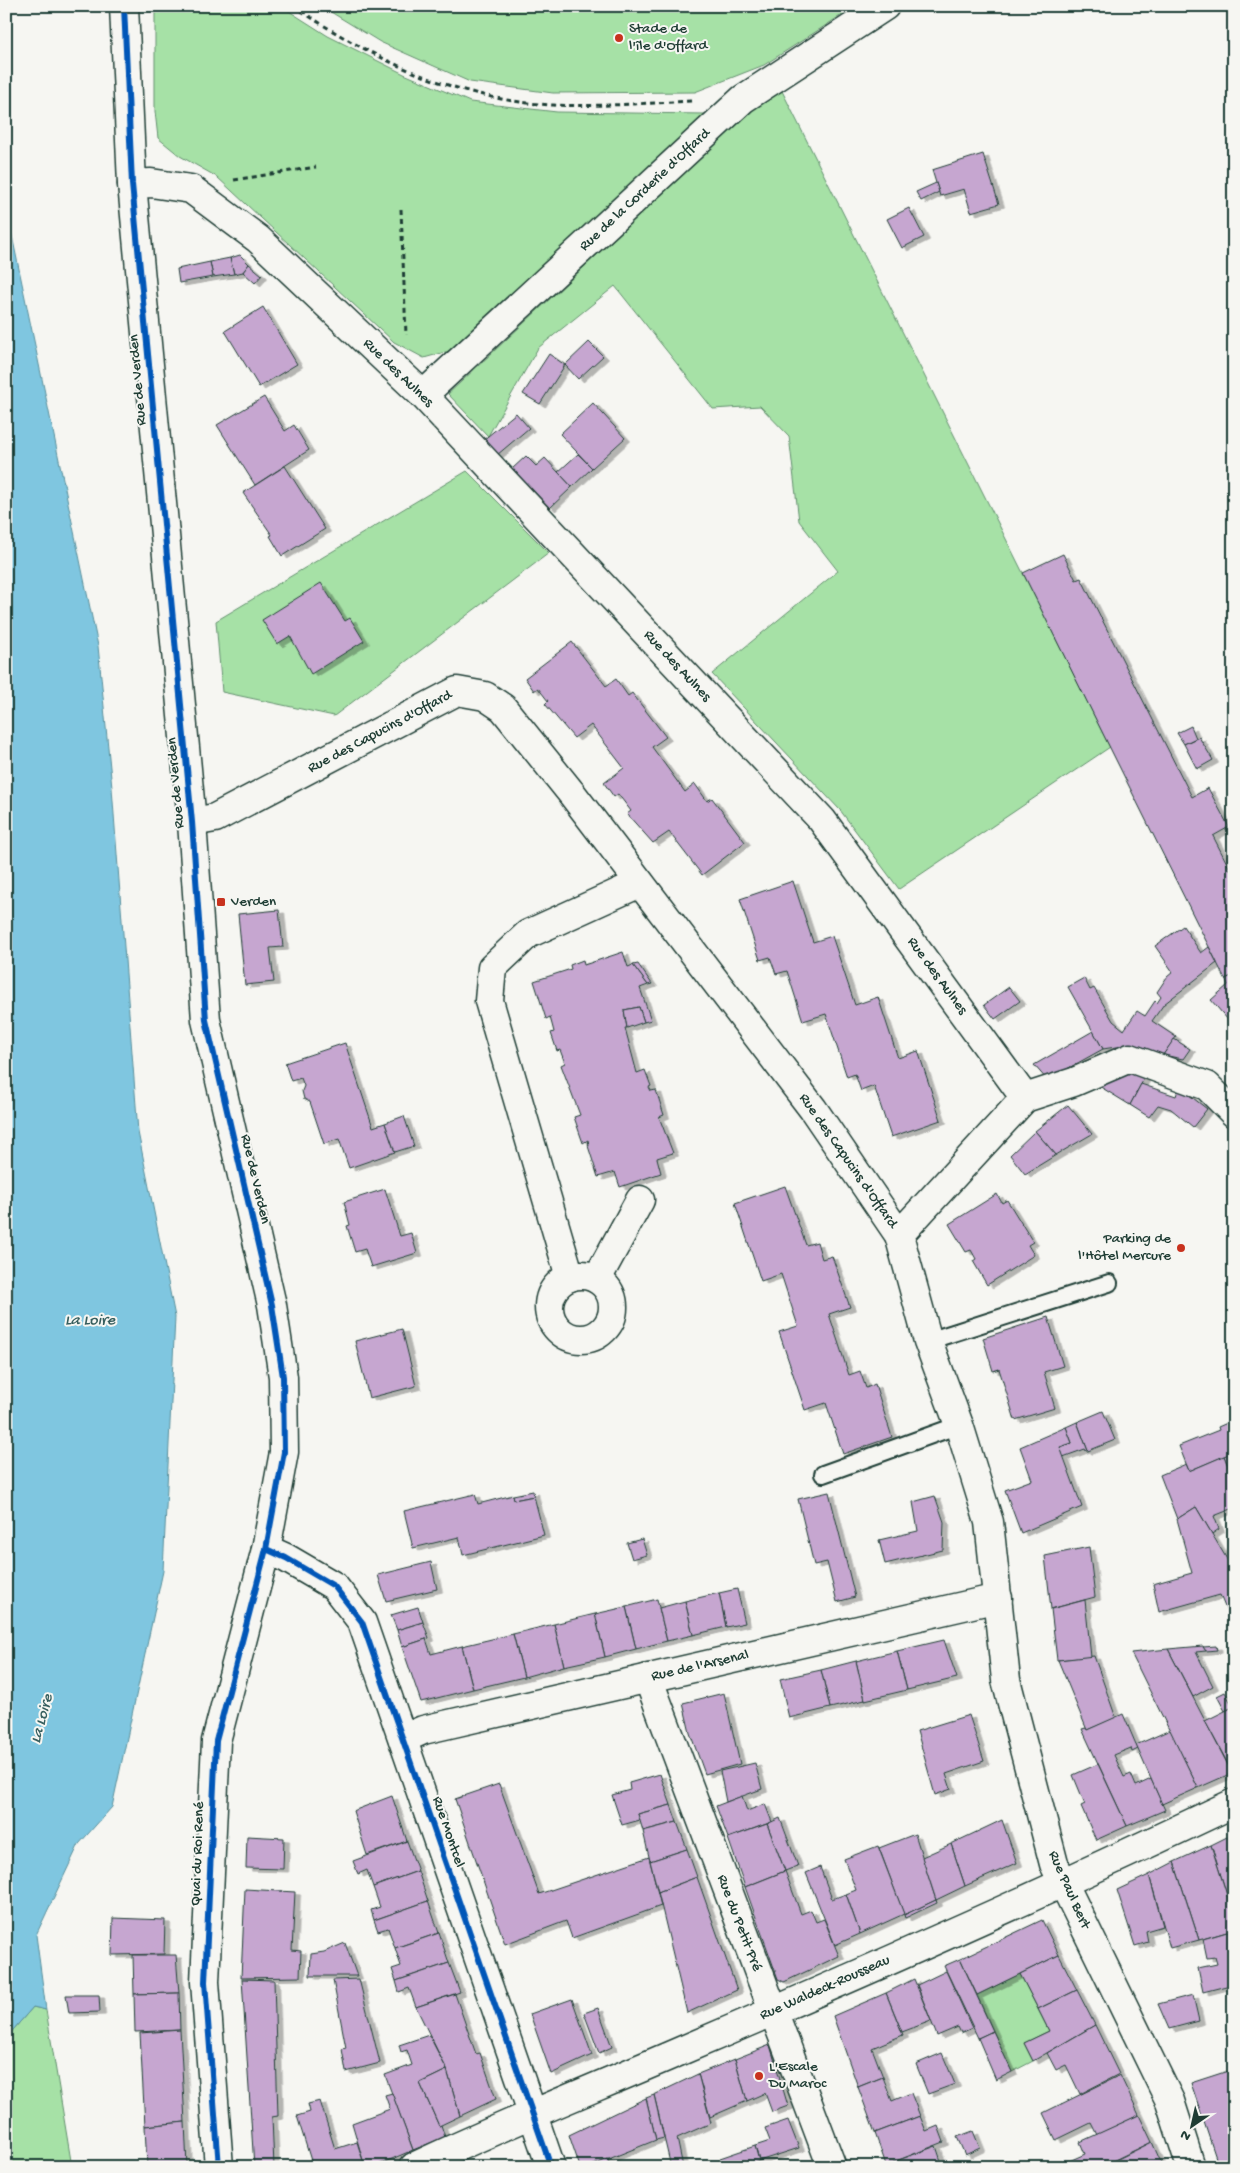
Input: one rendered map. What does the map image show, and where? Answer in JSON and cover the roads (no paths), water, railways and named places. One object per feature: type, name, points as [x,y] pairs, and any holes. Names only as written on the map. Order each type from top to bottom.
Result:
[{"type":"street","name":"Rue de Verden","points":[[124,6],[132,184],[192,822],[206,1020],[272,1305],[283,1377],[284,1452],[266,1549]]},
{"type":"street","name":"Rue de la Corderie d'Offard","points":[[423,395],[743,99],[885,6]]},
{"type":"street","name":"Rue des Aulnes","points":[[132,184],[151,183],[191,189],[258,239],[423,395],[822,820],[1026,1098]]},
{"type":"street","name":"Rue des Capucins d'Offard","points":[[192,822],[215,818],[457,691],[485,696],[504,708],[813,1109],[899,1235],[928,1341],[959,1425],[990,1522],[998,1598]]},
{"type":"street","points":[[570,1276],[489,1001],[492,968],[528,934],[640,883]]},
{"type":"street","points":[[899,1235],[1026,1098],[1074,1082],[1130,1058],[1207,1086],[1234,1113]]},
{"type":"street","points":[[597,1279],[640,1200]]},
{"type":"street","points":[[587,1275],[597,1279],[606,1286],[612,1295],[614,1306],[612,1317],[599,1335],[589,1339],[578,1340],[558,1331],[549,1312],[548,1302],[558,1284],[570,1276],[587,1275]]},
{"type":"street","name":"Rue Montcel","points":[[266,1549],[286,1558],[334,1586],[362,1622],[551,2167]]},
{"type":"street","name":"Quai du Roi René","points":[[219,2167],[205,1982],[216,1741],[266,1549]]},
{"type":"street","name":"Rue de l'Arsenal","points":[[403,1739],[423,1730],[998,1598]]},
{"type":"street","name":"Rue Paul Bert","points":[[998,1598],[1006,1680],[1054,1864],[1170,2101],[1191,2167]]},
{"type":"street","name":"Rue du Petit Pré","points":[[648,1678],[832,2167]]},
{"type":"street","name":"Rue Waldeck-Rousseau","points":[[414,2167],[509,2122],[532,2114],[1063,1885],[1234,1803]]},
{"type":"lane","points":[[928,1341],[1109,1283]]},
{"type":"lane","points":[[823,1474],[959,1425]]},
{"type":"water","name":"La Loire","points":[[6,207],[98,646],[112,788],[138,1132],[175,1317],[163,1571],[112,1807],[79,1844],[36,1935],[46,2010],[33,2007],[6,2038]]},
{"type":"place","name":"Stade de l'île d'Offard","points":[[619,38]]},
{"type":"place","name":"Verden","points":[[221,902]]},
{"type":"place","name":"Parking de l'Hôtel Mercure","points":[[1181,1248]]},
{"type":"place","name":"L'Escale Du Maroc","points":[[759,2076]]}]
